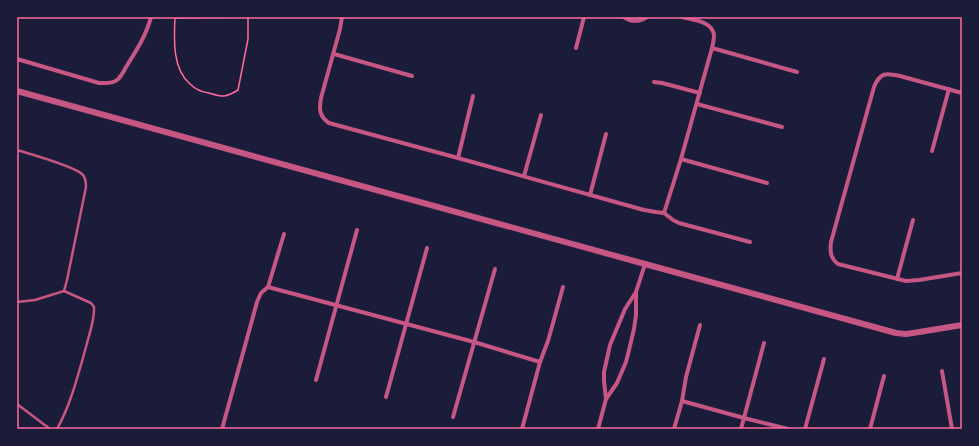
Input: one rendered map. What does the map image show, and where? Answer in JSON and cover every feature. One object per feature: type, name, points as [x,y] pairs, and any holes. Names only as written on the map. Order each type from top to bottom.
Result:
[{"type":"street","points":[[17,59],[99,83],[108,83],[117,80],[124,72],[140,45],[151,17]]},
{"type":"street","points":[[342,17],[334,54],[321,98],[321,113],[325,120],[644,210],[664,213],[673,220],[750,242]]},
{"type":"street","points":[[576,48],[584,17]]},
{"type":"street","points":[[624,17],[633,21],[639,21],[646,17]]},
{"type":"street","points":[[664,213],[697,104],[712,48],[714,34],[711,28],[703,22],[682,17]]},
{"type":"street","points":[[712,48],[797,72]]},
{"type":"street","points":[[334,54],[412,76]]},
{"type":"street","points":[[962,93],[892,74],[884,74],[880,76],[876,81],[830,249],[831,256],[838,264],[906,281],[962,273]]},
{"type":"street","points":[[654,82],[700,93]]},
{"type":"street","points":[[932,151],[949,89]]},
{"type":"street","points":[[17,91],[896,333],[906,334],[962,325]]},
{"type":"street","points":[[458,158],[474,96]]},
{"type":"street","points":[[697,104],[782,127]]},
{"type":"street","points":[[524,176],[541,115]]},
{"type":"street","points":[[590,195],[606,134]]},
{"type":"street","points":[[681,159],[767,183]]},
{"type":"street","points":[[897,279],[913,220]]},
{"type":"street","points":[[316,380],[357,230]]},
{"type":"street","points":[[222,429],[257,302],[261,293],[268,287],[284,234]]},
{"type":"street","points":[[386,396],[427,248]]},
{"type":"street","points":[[606,399],[604,372],[610,345],[626,309],[636,292],[644,264]]},
{"type":"street","points":[[453,416],[495,269]]},
{"type":"street","points":[[268,287],[474,342],[540,362]]},
{"type":"street","points":[[522,429],[540,362],[548,341],[563,287]]},
{"type":"street","points":[[598,429],[606,399],[617,383],[630,350],[636,315],[636,292]]},
{"type":"street","points":[[674,429],[700,325]]},
{"type":"street","points":[[741,429],[764,343]]},
{"type":"street","points":[[805,429],[824,359]]},
{"type":"street","points":[[942,371],[952,429]]},
{"type":"street","points":[[870,429],[884,376]]},
{"type":"street","points":[[682,401],[788,429]]},
{"type":"lane","points":[[17,150],[73,168],[85,177],[86,187],[64,291]]},
{"type":"lane","points":[[17,302],[35,300],[64,291],[91,303],[94,307],[93,320],[74,387],[65,415],[57,429]]},
{"type":"lane","points":[[17,404],[50,429]]},
{"type":"path","points":[[175,17],[248,17],[248,39],[238,90],[230,96],[222,96],[201,91],[190,84],[182,74],[175,54],[175,17]]}]
